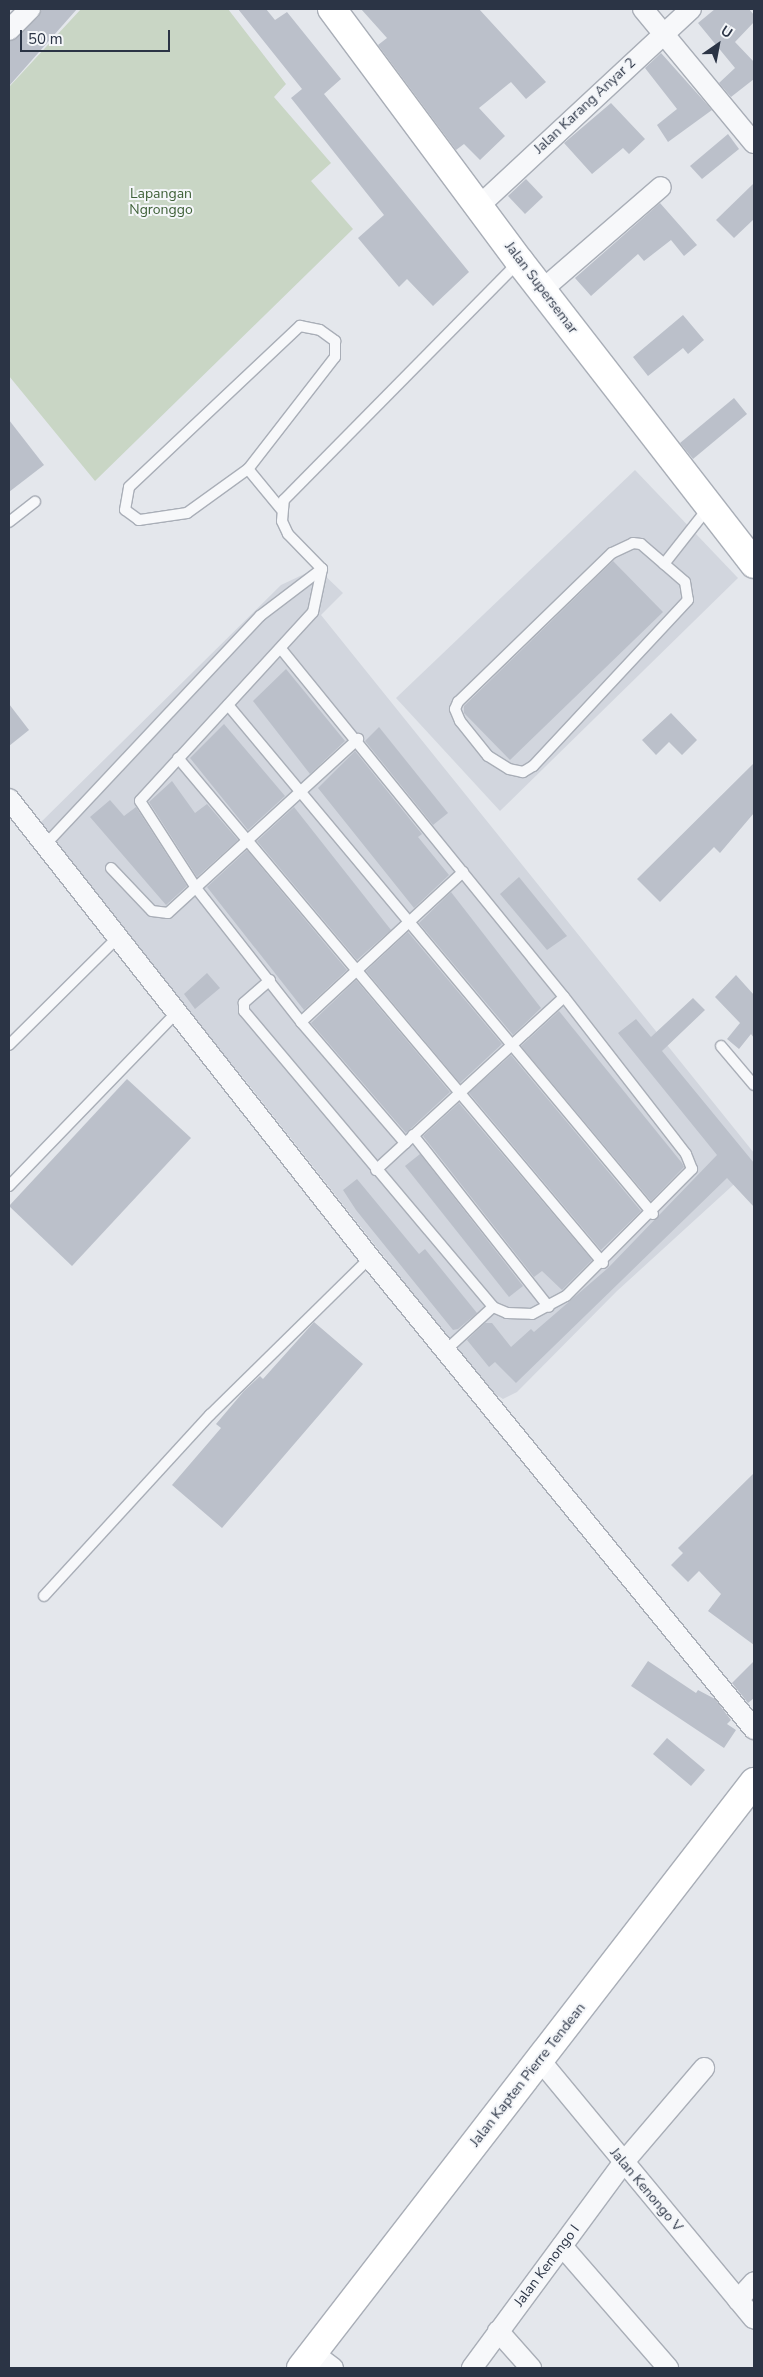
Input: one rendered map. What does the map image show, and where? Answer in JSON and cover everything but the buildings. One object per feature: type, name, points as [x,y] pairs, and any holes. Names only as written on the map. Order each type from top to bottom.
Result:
[{"type":"main road","name":"Jalan Supersemar","points":[[332,9],[480,205],[520,262],[711,504],[754,564]]},
{"type":"main road","name":"Jalan Kapten Pierre Tendean","points":[[316,2363],[540,2059],[754,1782]]},
{"type":"street","points":[[9,30],[30,9]]},
{"type":"street","points":[[643,9],[754,143]]},
{"type":"street","name":"Jalan Karang Anyar 2","points":[[480,205],[691,9]]},
{"type":"street","points":[[542,290],[661,187]]},
{"type":"street","points":[[9,799],[178,1011],[370,1258],[754,1729]]},
{"type":"street","name":"Jalan Kenongo V","points":[[540,2059],[623,2164],[754,2319]]},
{"type":"street","name":"Jalan Kenongo I","points":[[472,2368],[623,2164],[704,2068]]},
{"type":"street","points":[[562,2246],[668,2368]]},
{"type":"street","points":[[738,2300],[754,2282]]},
{"type":"street","points":[[498,2331],[531,2368]]},
{"type":"lane","points":[[281,509],[284,500],[520,262]]},
{"type":"lane","points":[[300,326],[320,330],[335,341],[335,357],[248,469],[187,513],[138,520],[125,510],[129,487],[300,326]]},
{"type":"lane","points":[[248,469],[281,509],[288,534],[322,569]]},
{"type":"lane","points":[[9,522],[36,502]]},
{"type":"lane","points":[[664,564],[711,504]]},
{"type":"lane","points":[[641,544],[664,564],[685,582],[689,592],[673,620],[528,770],[510,769],[488,756],[456,714],[463,696],[612,553],[624,545],[641,544]]},
{"type":"lane","points":[[322,569],[313,612],[140,801],[196,888],[270,980],[301,1022],[405,1142]]},
{"type":"lane","points":[[45,845],[260,616],[322,569]]},
{"type":"lane","points":[[270,980],[244,1003],[244,1011],[493,1307],[518,1315],[549,1307],[603,1263],[690,1174],[691,1162],[564,997],[358,739],[281,649]]},
{"type":"lane","points":[[228,704],[303,790],[511,1046],[652,1214]]},
{"type":"lane","points":[[111,868],[159,914],[168,912],[250,842],[358,739]]},
{"type":"lane","points":[[178,758],[603,1263]]},
{"type":"lane","points":[[301,1022],[463,872]]},
{"type":"lane","points":[[9,1045],[118,937]]},
{"type":"lane","points":[[376,1170],[564,997]]},
{"type":"lane","points":[[9,1186],[178,1011]]},
{"type":"lane","points":[[721,1046],[754,1085]]},
{"type":"lane","points":[[413,1135],[549,1307]]},
{"type":"lane","points":[[44,1596],[210,1415],[370,1258]]},
{"type":"lane","points":[[446,1350],[493,1307]]},
{"type":"shaded area","points":[[635,470],[738,578],[500,811],[396,698]]},
{"type":"shaded area","points":[[317,568],[343,593],[321,615],[754,1153],[754,1166],[617,1291],[517,1392],[503,1399],[489,1390],[245,1080],[35,828],[281,585]]},
{"type":"green space","name":"Lapangan Ngronggo","points":[[81,9],[228,9],[286,84],[274,97],[331,163],[311,181],[353,229],[95,481],[9,376],[9,87]]}]
